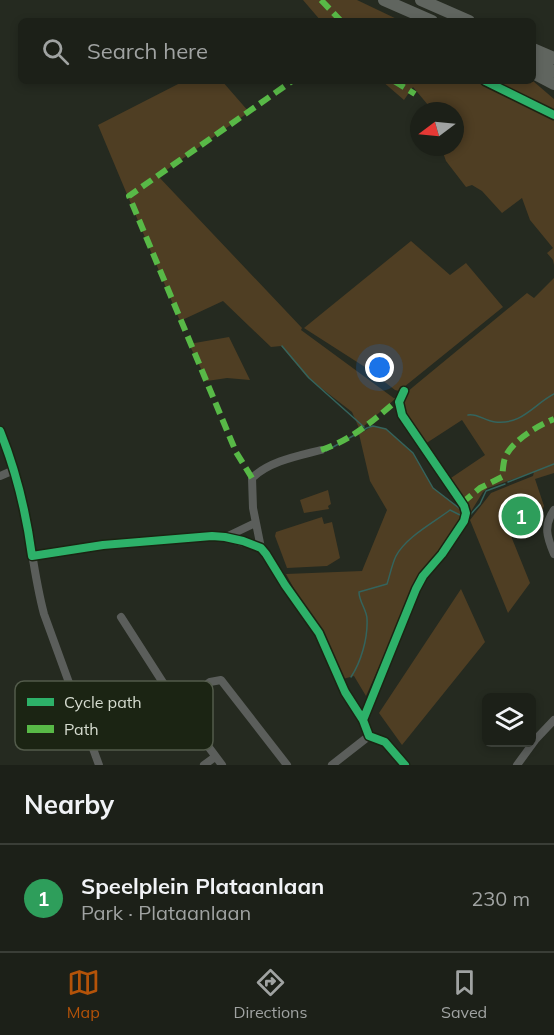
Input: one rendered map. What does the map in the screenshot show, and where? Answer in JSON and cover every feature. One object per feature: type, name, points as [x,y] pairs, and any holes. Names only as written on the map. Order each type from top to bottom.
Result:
[{"type":"highway","points":[[384,0],[425,18]]},
{"type":"highway","points":[[421,0],[462,18]]},
{"type":"highway","points":[[536,50],[554,58]]},
{"type":"highway","points":[[536,63],[554,71]]},
{"type":"highway","points":[[536,75],[554,84]]},
{"type":"street","points":[[363,720],[416,589],[423,576],[442,554],[464,520],[466,513],[464,506],[402,415],[399,402],[404,391]]},
{"type":"street","points":[[321,450],[284,459],[252,478],[255,523],[261,548],[319,633],[345,692],[363,720],[369,735],[385,742],[405,765]]},
{"type":"street","points":[[0,476],[14,470],[25,510],[44,614],[68,681]]},
{"type":"street","points":[[554,510],[546,528],[554,554]]},
{"type":"street","points":[[32,556],[103,545],[225,537],[255,523]]},
{"type":"street","points":[[225,537],[261,548]]},
{"type":"street","points":[[121,617],[162,681]]},
{"type":"street","points":[[213,681],[221,680],[287,765]]},
{"type":"street","points":[[517,765],[536,739],[554,720]]},
{"type":"street","points":[[332,765],[369,735]]},
{"type":"street","points":[[94,750],[99,765]]},
{"type":"street","points":[[210,750],[222,765]]},
{"type":"street","points":[[204,765],[215,757]]},
{"type":"shaded area","points":[[303,0],[357,0],[395,18],[318,18]]},
{"type":"shaded area","points":[[178,84],[225,84],[249,112],[158,176],[302,328],[301,330],[395,399],[359,428],[352,412],[307,377],[281,346],[271,347],[223,301],[180,321],[98,125]]},
{"type":"shaded area","points":[[385,84],[536,84],[554,99],[554,265],[547,253],[553,248],[530,220],[522,198],[502,213],[482,191],[472,185],[466,187],[446,161],[444,156],[464,156],[464,102],[426,102],[413,87],[404,100]]},
{"type":"shaded area","points":[[411,241],[450,275],[466,263],[503,307],[399,391],[304,328]]},
{"type":"shaded area","points":[[554,278],[554,473],[535,479],[544,506],[536,526],[511,536],[530,583],[508,613],[470,520],[491,493],[533,476],[534,472],[488,488],[470,513],[448,480],[485,455],[462,420],[425,444],[402,407],[405,394],[413,387],[527,293],[534,298]]},
{"type":"shaded area","points":[[229,337],[250,380],[227,378],[207,381],[189,344]]},
{"type":"shaded area","points":[[373,426],[386,429],[413,453],[433,488],[464,511],[465,515],[401,618],[366,696],[354,676],[343,679],[286,574],[362,571],[387,510],[370,481],[359,434]]},
{"type":"shaded area","points":[[328,490],[331,504],[328,506],[329,509],[304,513],[300,500]]},
{"type":"shaded area","points":[[322,517],[324,524],[332,522],[340,558],[327,566],[287,568],[275,536],[276,532]]},
{"type":"shaded area","points":[[461,589],[485,642],[402,745],[379,713]]},
{"type":"waterway","points":[[282,346],[309,378],[364,427]]},
{"type":"waterway","points":[[468,415],[495,422],[513,420],[554,394]]},
{"type":"waterway","points":[[326,451],[367,428],[373,426],[386,429],[413,453],[433,488],[459,508]]},
{"type":"waterway","points":[[508,482],[554,464]]},
{"type":"waterway","points":[[470,515],[480,504],[486,491],[505,484]]},
{"type":"waterway","points":[[351,677],[361,657],[367,626],[367,616],[359,592],[387,584],[400,549],[420,531],[450,510],[462,516]]},
{"type":"marked path","points":[[321,0],[338,18]]},
{"type":"marked path","points":[[252,478],[236,452],[129,196],[288,84]]},
{"type":"marked path","points":[[399,84],[415,94]]},
{"type":"marked path","points":[[321,450],[353,435],[400,398]]},
{"type":"marked path","points":[[462,503],[480,488],[502,477],[505,458],[519,440],[533,429],[554,419]]},
{"type":"cycle path","points":[[491,84],[554,115]]},
{"type":"cycle path","points":[[363,720],[416,589],[464,521],[466,513],[464,506],[402,415],[399,402],[404,391]]},
{"type":"cycle path","points":[[0,431],[20,492],[32,556],[103,545],[212,536],[243,541],[261,548],[319,633],[345,692],[363,720],[369,736],[385,742],[405,765]]},
{"type":"place","name":"Speelplein Plataanlaan","points":[[521,516]]}]
